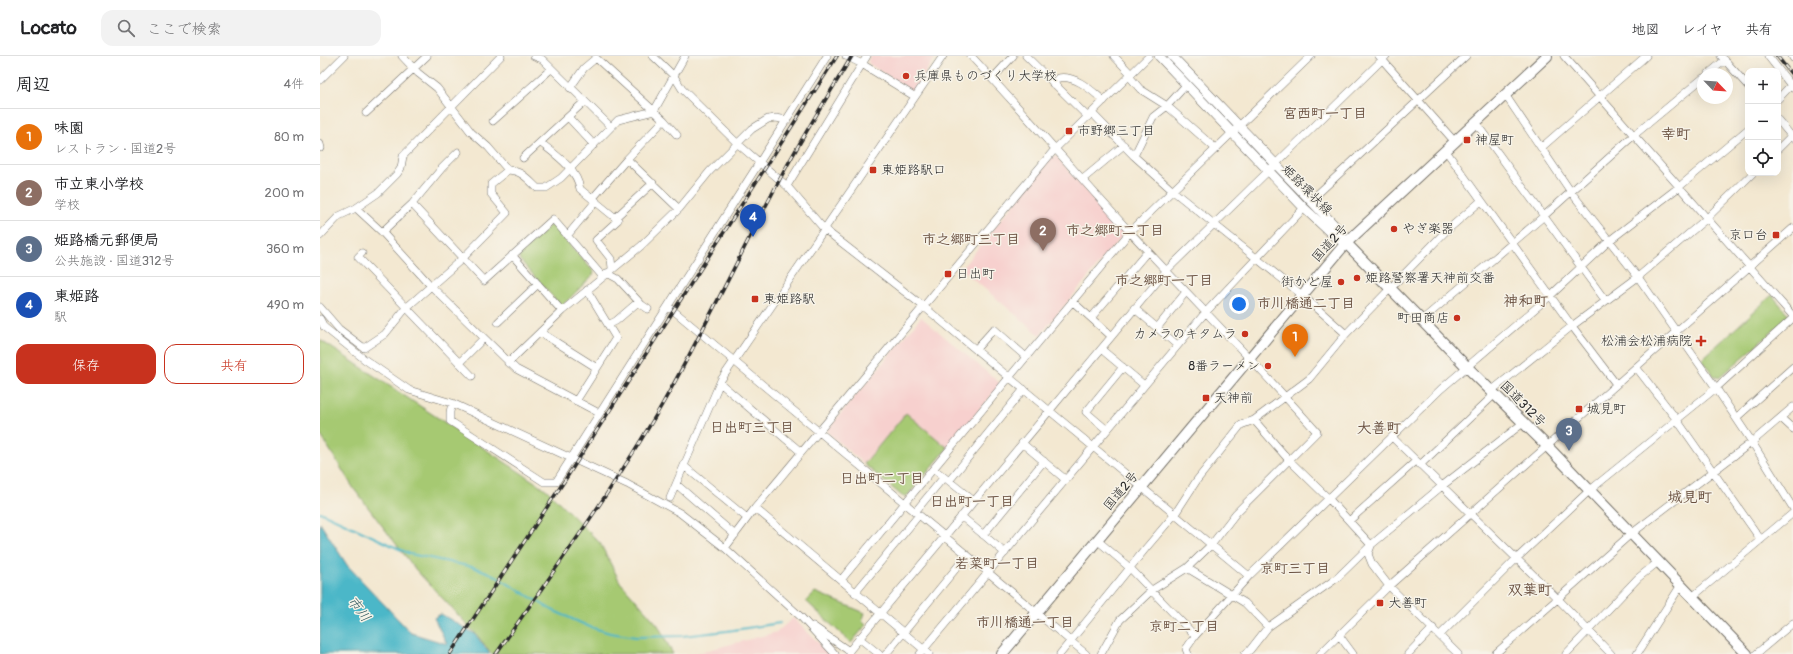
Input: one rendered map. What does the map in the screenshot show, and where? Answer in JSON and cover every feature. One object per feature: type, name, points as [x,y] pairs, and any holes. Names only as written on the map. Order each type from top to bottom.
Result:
[{"type":"highway","name":"国道2号","points":[[1002,654],[1141,486],[1346,243],[1506,96],[1547,56]]},
{"type":"highway","name":"国道312号","points":[[1346,243],[1467,367],[1547,446],[1746,654]]},
{"type":"main road","name":"姫路環状線","points":[[1159,56],[1186,85],[1236,130]]},
{"type":"main road","name":"姫路環状線","points":[[1172,56],[1236,130],[1307,205],[1339,230],[1346,243]]},
{"type":"street","points":[[320,80],[344,56]]},
{"type":"street","points":[[402,56],[437,88],[450,107],[471,132],[488,147],[508,170],[522,173],[537,188],[546,188],[561,178],[618,120],[654,111],[685,56]]},
{"type":"street","points":[[366,113],[427,56]]},
{"type":"street","points":[[320,236],[339,216],[356,208],[378,193],[397,174],[401,168],[403,156],[501,56]]},
{"type":"street","points":[[534,56],[542,59],[550,69],[611,127]]},
{"type":"street","points":[[653,56],[674,76],[682,89],[738,144],[787,186],[824,229],[976,349],[1249,576]]},
{"type":"street","points":[[452,403],[450,421],[544,482],[556,482],[760,164],[827,56]]},
{"type":"street","points":[[846,56],[862,64],[914,96]]},
{"type":"street","points":[[787,186],[867,56]]},
{"type":"street","points":[[670,498],[720,383],[734,360],[914,96],[943,56]]},
{"type":"street","points":[[971,56],[1130,232],[1249,357],[1317,432],[1288,459],[1236,513],[1212,544],[1187,568],[1152,590],[1120,620],[1101,654]]},
{"type":"street","points":[[992,79],[1013,56]]},
{"type":"street","points":[[1026,56],[1053,84],[1124,145],[1173,191],[1302,295],[1346,334]]},
{"type":"street","points":[[1114,56],[1140,89],[1167,106],[1216,149]]},
{"type":"street","points":[[725,548],[755,508],[1055,149],[1149,56]]},
{"type":"street","points":[[841,580],[934,469],[1025,356],[1130,232],[1311,56]]},
{"type":"street","points":[[755,508],[855,593],[904,632],[924,653],[988,573],[1205,312],[1307,205],[1466,56]]},
{"type":"street","points":[[1440,635],[1516,559],[1589,491],[1716,388],[1793,317],[1564,56]]},
{"type":"street","points":[[1542,146],[1646,56]]},
{"type":"street","points":[[1768,56],[1792,85],[1781,96]]},
{"type":"street","points":[[801,617],[849,652],[859,638],[1167,270],[1382,57],[1418,101],[1455,142]]},
{"type":"street","points":[[570,88],[584,68],[596,58],[664,120],[677,135]]},
{"type":"street","points":[[1714,68],[1723,58],[1745,83]]},
{"type":"street","points":[[493,121],[550,69]]},
{"type":"street","points":[[1053,84],[1058,78],[1065,77],[1087,86],[1104,101]]},
{"type":"street","points":[[1422,320],[1544,216],[1633,136],[1697,83]]},
{"type":"street","points":[[1134,156],[1153,117],[1167,106],[1186,85]]},
{"type":"street","points":[[1506,96],[1542,146],[1571,192],[1638,277],[1716,388],[1793,508]]},
{"type":"street","points":[[523,158],[584,102]]},
{"type":"street","points":[[568,117],[594,145]]},
{"type":"street","points":[[508,363],[562,311],[641,246],[679,209],[710,172],[752,129],[768,119],[776,118],[787,120]]},
{"type":"street","points":[[567,236],[627,158],[664,120]]},
{"type":"street","points":[[1476,123],[1605,300]]},
{"type":"street","points":[[1781,124],[1792,137],[1781,146]]},
{"type":"street","points":[[1188,654],[1186,649],[1195,636],[1249,576],[1328,498],[1392,438],[1441,388],[1550,296],[1609,241],[1679,187],[1745,132]]},
{"type":"street","points":[[541,142],[568,166],[579,182],[580,189],[618,220],[596,240],[611,259],[607,273]]},
{"type":"street","points":[[1083,179],[1124,145]]},
{"type":"street","points":[[1446,151],[1550,296],[1616,384]]},
{"type":"street","points":[[382,232],[412,204],[442,168],[458,152]]},
{"type":"street","points":[[627,158],[679,209]]},
{"type":"street","points":[[320,307],[339,329],[364,348],[385,334],[406,308],[463,258],[507,213],[491,194],[491,184],[508,170]]},
{"type":"street","points":[[1349,521],[1418,463],[1493,393],[1572,326],[1605,300],[1638,277],[1706,219],[1750,176]]},
{"type":"street","points":[[616,217],[653,183]]},
{"type":"street","points":[[1060,654],[1175,514],[1197,480],[1241,425],[1254,420],[1309,379],[1346,334],[1390,288],[1445,232],[1481,201]]},
{"type":"street","points":[[412,204],[484,281],[552,219],[567,236],[607,273],[618,279],[638,302],[648,309]]},
{"type":"street","points":[[356,208],[382,232],[431,286],[508,363],[516,369],[599,413]]},
{"type":"street","points":[[1320,654],[1389,586],[1793,228]]},
{"type":"street","points":[[1091,318],[1148,251]]},
{"type":"street","points":[[362,253],[358,257],[472,376]]},
{"type":"street","points":[[512,255],[562,311]]},
{"type":"street","points":[[498,322],[538,284]]},
{"type":"street","points":[[576,401],[616,338],[587,290]]},
{"type":"street","points":[[1157,328],[1186,292]]},
{"type":"street","points":[[1072,301],[1111,336]]},
{"type":"street","points":[[608,325],[616,321],[638,302]]},
{"type":"street","points":[[668,306],[1086,654]]},
{"type":"street","points":[[1134,308],[1177,345]]},
{"type":"street","points":[[320,319],[324,327],[364,359],[409,390],[452,403],[627,484],[680,513],[725,548],[801,617],[835,654]]},
{"type":"street","points":[[976,349],[994,329],[1025,356]]},
{"type":"street","points":[[540,332],[597,368]]},
{"type":"street","points":[[459,363],[484,338]]},
{"type":"street","points":[[1101,349],[1144,385]]},
{"type":"street","points":[[1107,430],[1086,412],[1123,367]]},
{"type":"street","points":[[1636,367],[1677,420],[1761,540]]},
{"type":"street","points":[[1736,418],[1793,367]]},
{"type":"street","points":[[720,383],[802,452]]},
{"type":"street","points":[[855,593],[917,514],[1024,389]]},
{"type":"street","points":[[1495,654],[1631,534],[1752,442],[1793,407]]},
{"type":"street","points":[[1781,418],[1793,429]]},
{"type":"street","points":[[1254,420],[1288,459],[1328,498],[1371,545]]},
{"type":"street","points":[[1245,654],[1250,650],[1268,627],[1337,578],[1371,545],[1442,486],[1523,423]]},
{"type":"street","points":[[1392,438],[1558,600],[1611,654]]},
{"type":"street","points":[[1022,443],[1066,480]]},
{"type":"street","points":[[983,535],[1044,461]]},
{"type":"street","points":[[684,466],[747,518]]},
{"type":"street","points":[[934,469],[974,501]]},
{"type":"street","points":[[676,484],[735,534]]},
{"type":"street","points":[[1692,598],[1793,513]]},
{"type":"street","points":[[961,516],[1005,553]]},
{"type":"street","points":[[1097,540],[1130,568],[1195,636]]},
{"type":"street","points":[[1371,545],[1368,554],[1372,564],[1389,586],[1458,654]]},
{"type":"street","points":[[886,654],[967,555]]},
{"type":"street","points":[[1566,654],[1638,578],[1658,562]]},
{"type":"street","points":[[1187,568],[1245,604],[1268,627]]},
{"type":"street","points":[[1638,654],[1681,585]]},
{"type":"street","points":[[1756,654],[1793,623]]},
{"type":"street","points":[[1408,654],[1433,628]]},
{"type":"street","points":[[1339,635],[1353,654]]},
{"type":"street","points":[[859,638],[878,654]]},
{"type":"shaded area","name":"兵庫県ものづくり大学校","points":[[871,56],[936,56],[914,89],[910,90],[869,64],[868,60]]},
{"type":"shaded area","points":[[1053,156],[1057,157],[1124,234],[1040,335],[961,269]]},
{"type":"shaded area","points":[[921,317],[1001,384],[948,448],[906,413],[864,464],[828,433],[828,429]]},
{"type":"shaded area","points":[[793,618],[830,654],[694,654],[777,632]]},
{"type":"green space","points":[[551,224],[594,272],[593,275],[563,305],[560,305],[519,259],[519,255]]},
{"type":"green space","points":[[1772,295],[1788,314],[1788,318],[1719,378],[1714,376],[1702,359]]},
{"type":"green space","points":[[320,340],[547,490],[600,543],[620,582],[658,625],[673,654],[492,654],[476,634],[416,570],[354,489],[320,434]]},
{"type":"green space","points":[[906,413],[948,448],[907,496],[902,496],[864,464]]},
{"type":"green space","points":[[815,592],[865,613],[862,621],[866,625],[851,643],[806,601]]},
{"type":"water","name":"市川","points":[[320,523],[347,565],[411,633],[447,644],[434,618],[441,614],[475,634],[490,654],[320,654]]},
{"type":"waterway","points":[[320,512],[410,554],[473,567],[490,573],[552,610],[590,627],[610,633],[636,637],[682,636],[780,623]]},
{"type":"railway","points":[[450,654],[565,480],[837,56]]},
{"type":"railway","points":[[496,654],[582,530],[644,435],[694,347],[789,161],[852,56]]},
{"type":"railway","points":[[1777,56],[1793,76]]},
{"type":"place","name":"兵庫県ものづくり大学校","points":[[906,76]]},
{"type":"place","name":"市野郷三丁目","points":[[1069,131]]},
{"type":"place","name":"神屋町","points":[[1467,140]]},
{"type":"place","name":"東姫路駅口","points":[[873,170]]},
{"type":"place","name":"やぎ楽器","points":[[1394,229]]},
{"type":"place","name":"京口台","points":[[1776,235]]},
{"type":"place","name":"東姫路","points":[[753,237]]},
{"type":"place","name":"市立東小学校","points":[[1043,251]]},
{"type":"place","name":"日出町","points":[[948,274]]},
{"type":"place","name":"姫路警察署天神前交番","points":[[1357,278]]},
{"type":"place","name":"街かど屋","points":[[1341,282]]},
{"type":"place","name":"東姫路駅","points":[[755,299]]},
{"type":"place","name":"町田商店","points":[[1457,318]]},
{"type":"place","name":"カメラのキタムラ","points":[[1245,334]]},
{"type":"place","name":"松浦会松浦病院","points":[[1701,341]]},
{"type":"place","name":"味園","points":[[1295,357]]},
{"type":"place","name":"8番ラーメン","points":[[1268,366]]},
{"type":"place","name":"天神前","points":[[1206,398]]},
{"type":"place","name":"城見町","points":[[1579,409]]},
{"type":"place","name":"姫路橋元郵便局","points":[[1569,451]]},
{"type":"place","name":"大善町","points":[[1380,603]]},
{"type":"district","name":"宮西町一丁目","points":[[1325,113]]},
{"type":"district","name":"幸町","points":[[1676,134]]},
{"type":"district","name":"市之郷町二丁目","points":[[1115,230]]},
{"type":"district","name":"市之郷町三丁目","points":[[971,239]]},
{"type":"district","name":"市之郷町一丁目","points":[[1164,280]]},
{"type":"district","name":"神和町","points":[[1526,301]]},
{"type":"district","name":"市川橋通二丁目","points":[[1306,303]]},
{"type":"district","name":"日出町三丁目","points":[[752,427]]},
{"type":"district","name":"大善町","points":[[1379,428]]},
{"type":"district","name":"日出町二丁目","points":[[882,478]]},
{"type":"district","name":"城見町","points":[[1690,497]]},
{"type":"district","name":"日出町一丁目","points":[[972,501]]},
{"type":"district","name":"若菜町一丁目","points":[[997,563]]},
{"type":"district","name":"京町三丁目","points":[[1295,568]]},
{"type":"district","name":"双葉町","points":[[1530,590]]},
{"type":"district","name":"市川橋通一丁目","points":[[1025,622]]},
{"type":"district","name":"京町二丁目","points":[[1184,626]]}]
